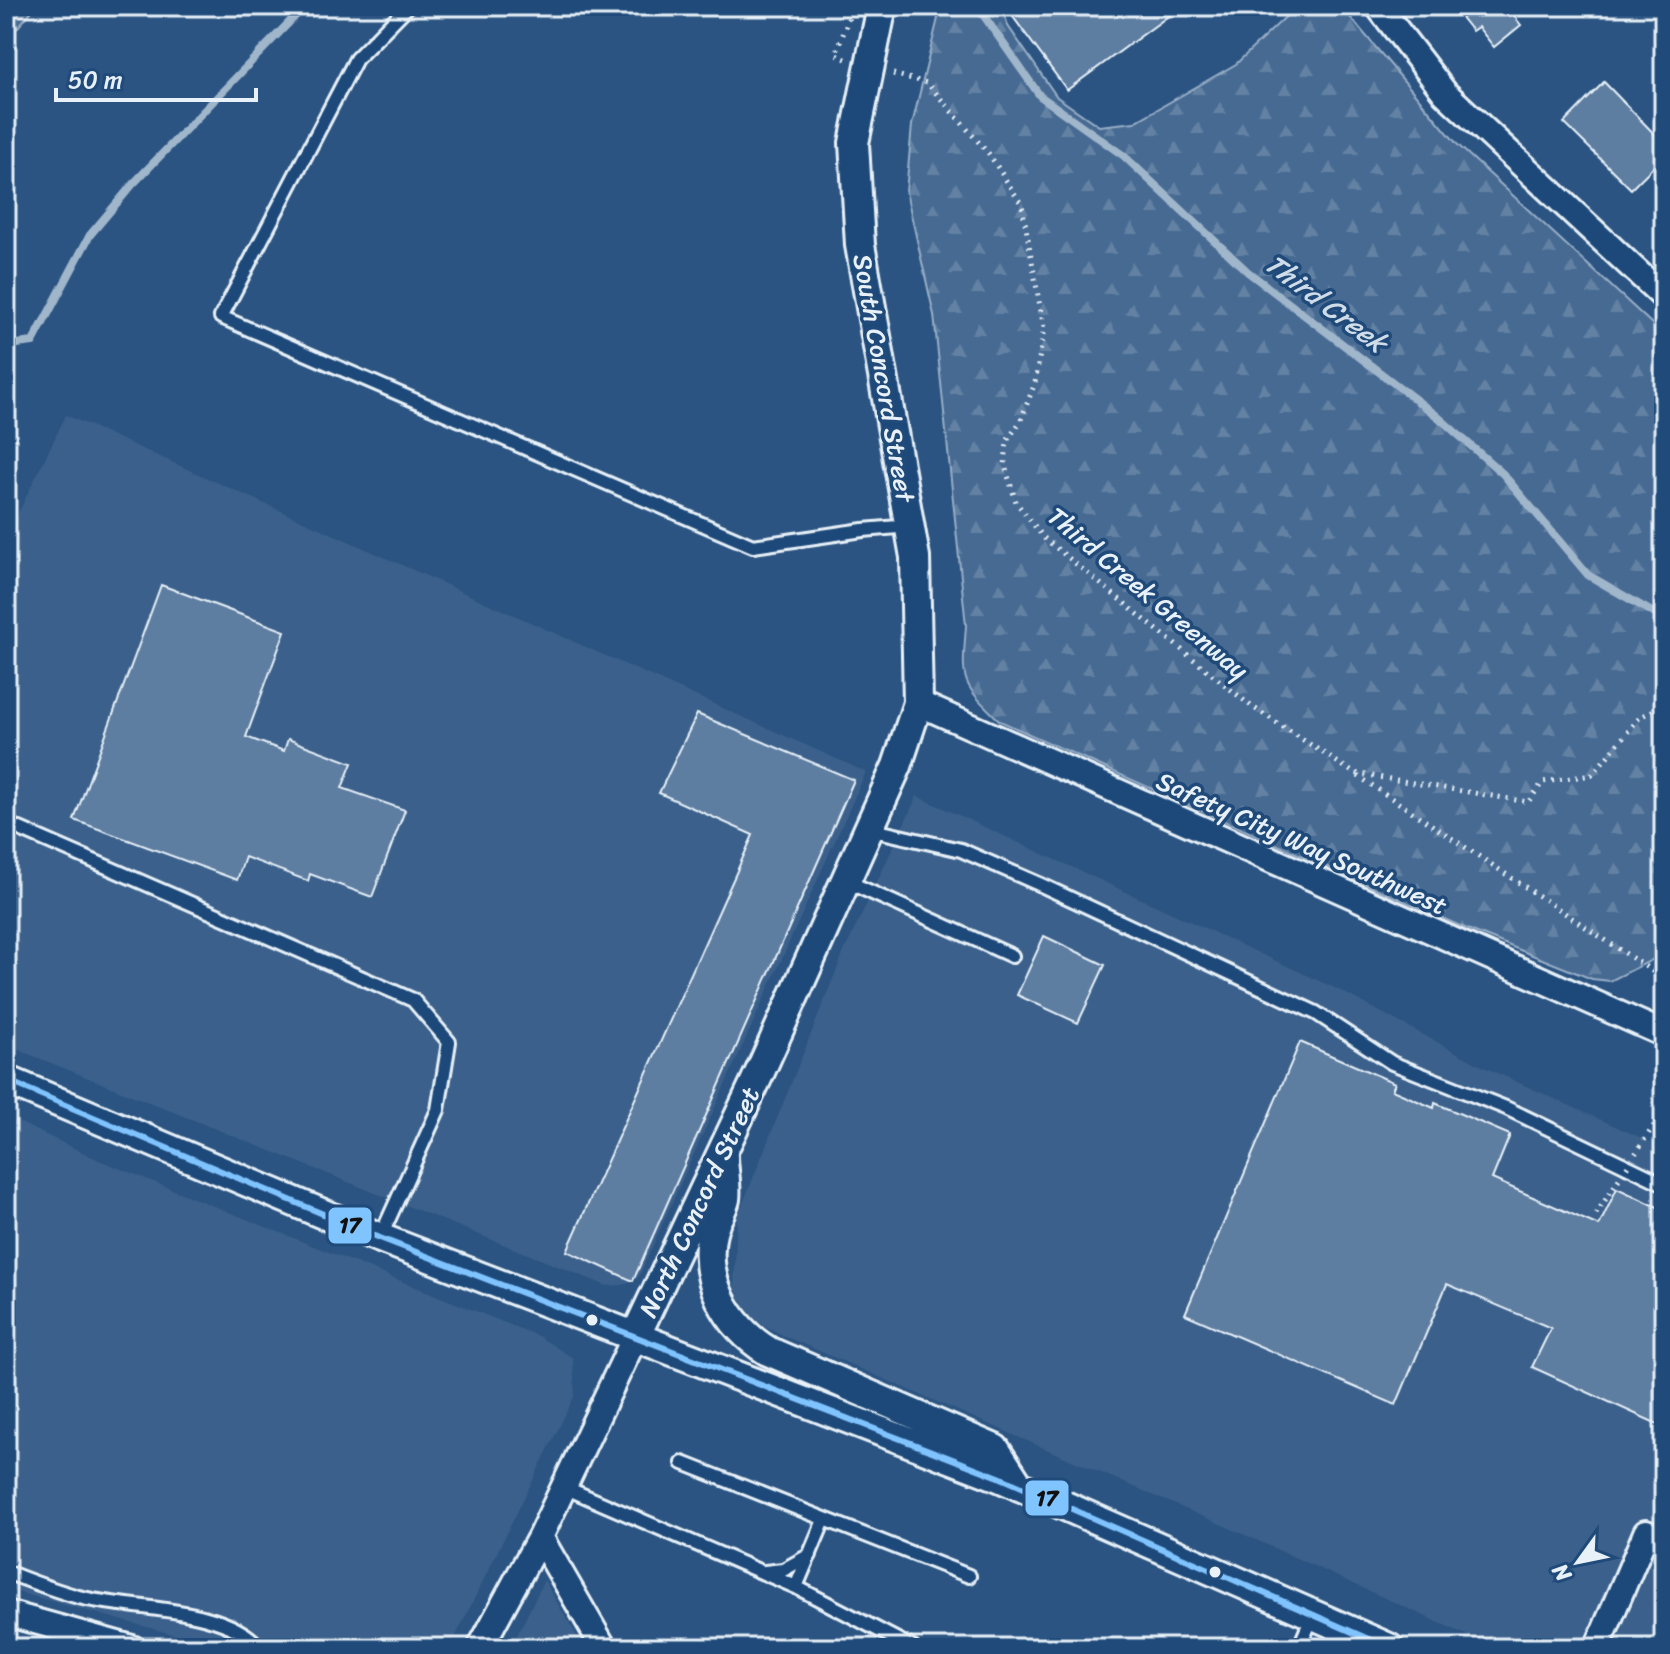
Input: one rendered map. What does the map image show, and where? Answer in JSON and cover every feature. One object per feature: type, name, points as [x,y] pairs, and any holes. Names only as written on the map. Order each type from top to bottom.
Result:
[{"type":"street","name":"South Concord Street","points":[[882,6],[854,143],[860,245],[915,557],[918,703],[904,750]]},
{"type":"street","points":[[1378,6],[1445,93],[1664,297]]},
{"type":"street","name":"Safety City Way Southwest","points":[[918,703],[1664,1034]]},
{"type":"street","name":"North Concord Street","points":[[480,1648],[540,1537],[723,1152],[904,750]]},
{"type":"street","points":[[6,1080],[380,1238],[1019,1486],[1387,1648]]},
{"type":"street","points":[[723,1152],[725,1199],[713,1229],[711,1260],[718,1296],[738,1328],[768,1351],[995,1449],[1019,1486]]},
{"type":"street","points":[[540,1537],[604,1648]]},
{"type":"street","points":[[1597,1648],[1655,1537]]},
{"type":"street","points":[[6,1613],[132,1648]]},
{"type":"lane","points":[[408,6],[356,59],[221,317],[753,546],[910,526]]},
{"type":"lane","points":[[6,823],[413,1000],[449,1042],[438,1110],[380,1238]]},
{"type":"lane","points":[[869,829],[961,850],[1039,884],[1316,1013],[1392,1063],[1506,1108],[1664,1184]]},
{"type":"lane","points":[[846,881],[1012,956]]},
{"type":"lane","points":[[683,1463],[969,1576]]},
{"type":"lane","points":[[564,1487],[796,1587],[913,1648]]},
{"type":"lane","points":[[796,1587],[824,1520]]},
{"type":"lane","points":[[761,1572],[783,1570],[810,1555]]},
{"type":"lane","points":[[6,1572],[83,1598],[200,1617],[239,1629],[260,1648]]},
{"type":"lane","points":[[1299,1648],[1313,1615]]},
{"type":"path","name":"Third Creek Greenway","points":[[853,6],[836,55],[869,68],[927,83],[989,154],[1022,205],[1044,329],[1035,383],[1020,422],[1007,441],[1005,466],[1016,502],[1044,538],[1251,706],[1354,773],[1528,802],[1543,782],[1592,775],[1640,717],[1664,705]]},
{"type":"path","points":[[1354,773],[1664,979]]},
{"type":"path","points":[[1596,1214],[1664,1110]]},
{"type":"shaded area","points":[[66,415],[866,772],[639,1276],[623,1285],[607,1286],[6,1045],[6,538]]},
{"type":"shaded area","points":[[917,796],[1337,989],[1484,1067],[1664,1148],[1664,1648],[1495,1648],[1243,1534],[782,1335],[749,1317],[734,1286],[737,1218],[843,954]]},
{"type":"shaded area","points":[[6,1116],[99,1160],[538,1336],[573,1358],[575,1395],[450,1648],[224,1648],[6,1589]]},
{"type":"shaded area","points":[[544,1580],[584,1648],[511,1648]]},
{"type":"green space","points":[[6,6],[36,6],[6,41]]},
{"type":"green space","points":[[941,6],[1002,6],[1008,26],[1057,97],[1099,126],[1135,122],[1236,64],[1297,6],[1341,6],[1457,144],[1664,335],[1664,954],[1610,981],[1592,979],[1460,926],[1000,721],[970,688],[964,670],[966,626],[934,315],[906,192],[912,125]]},
{"type":"building","points":[[1005,6],[1182,6],[1067,90]]},
{"type":"building","points":[[1452,6],[1506,6],[1521,25],[1494,47],[1478,27],[1472,31]]},
{"type":"building","points":[[1604,82],[1664,144],[1664,156],[1631,189],[1564,123]]},
{"type":"building","points":[[161,585],[285,631],[246,737],[284,751],[288,739],[352,763],[342,788],[405,810],[372,897],[310,874],[308,881],[245,857],[237,880],[74,820]]},
{"type":"building","points":[[697,714],[854,780],[633,1281],[567,1251],[753,835],[659,793]]},
{"type":"building","points":[[1044,936],[1105,965],[1078,1023],[1017,995]]},
{"type":"building","points":[[1300,1042],[1395,1083],[1392,1090],[1434,1108],[1435,1103],[1510,1135],[1492,1179],[1599,1226],[1617,1188],[1664,1210],[1664,1427],[1532,1367],[1551,1328],[1447,1284],[1396,1405],[1185,1314]]},
{"type":"waterway","points":[[6,351],[9,345],[33,342],[90,235],[133,184],[305,6]]},
{"type":"waterway","name":"Third Creek","points":[[977,6],[1040,96],[1124,156],[1248,272],[1437,416],[1503,474],[1588,575],[1664,619]]},
{"type":"transit line","name":"17","points":[[6,1080],[380,1238],[999,1477],[1389,1648]]}]
